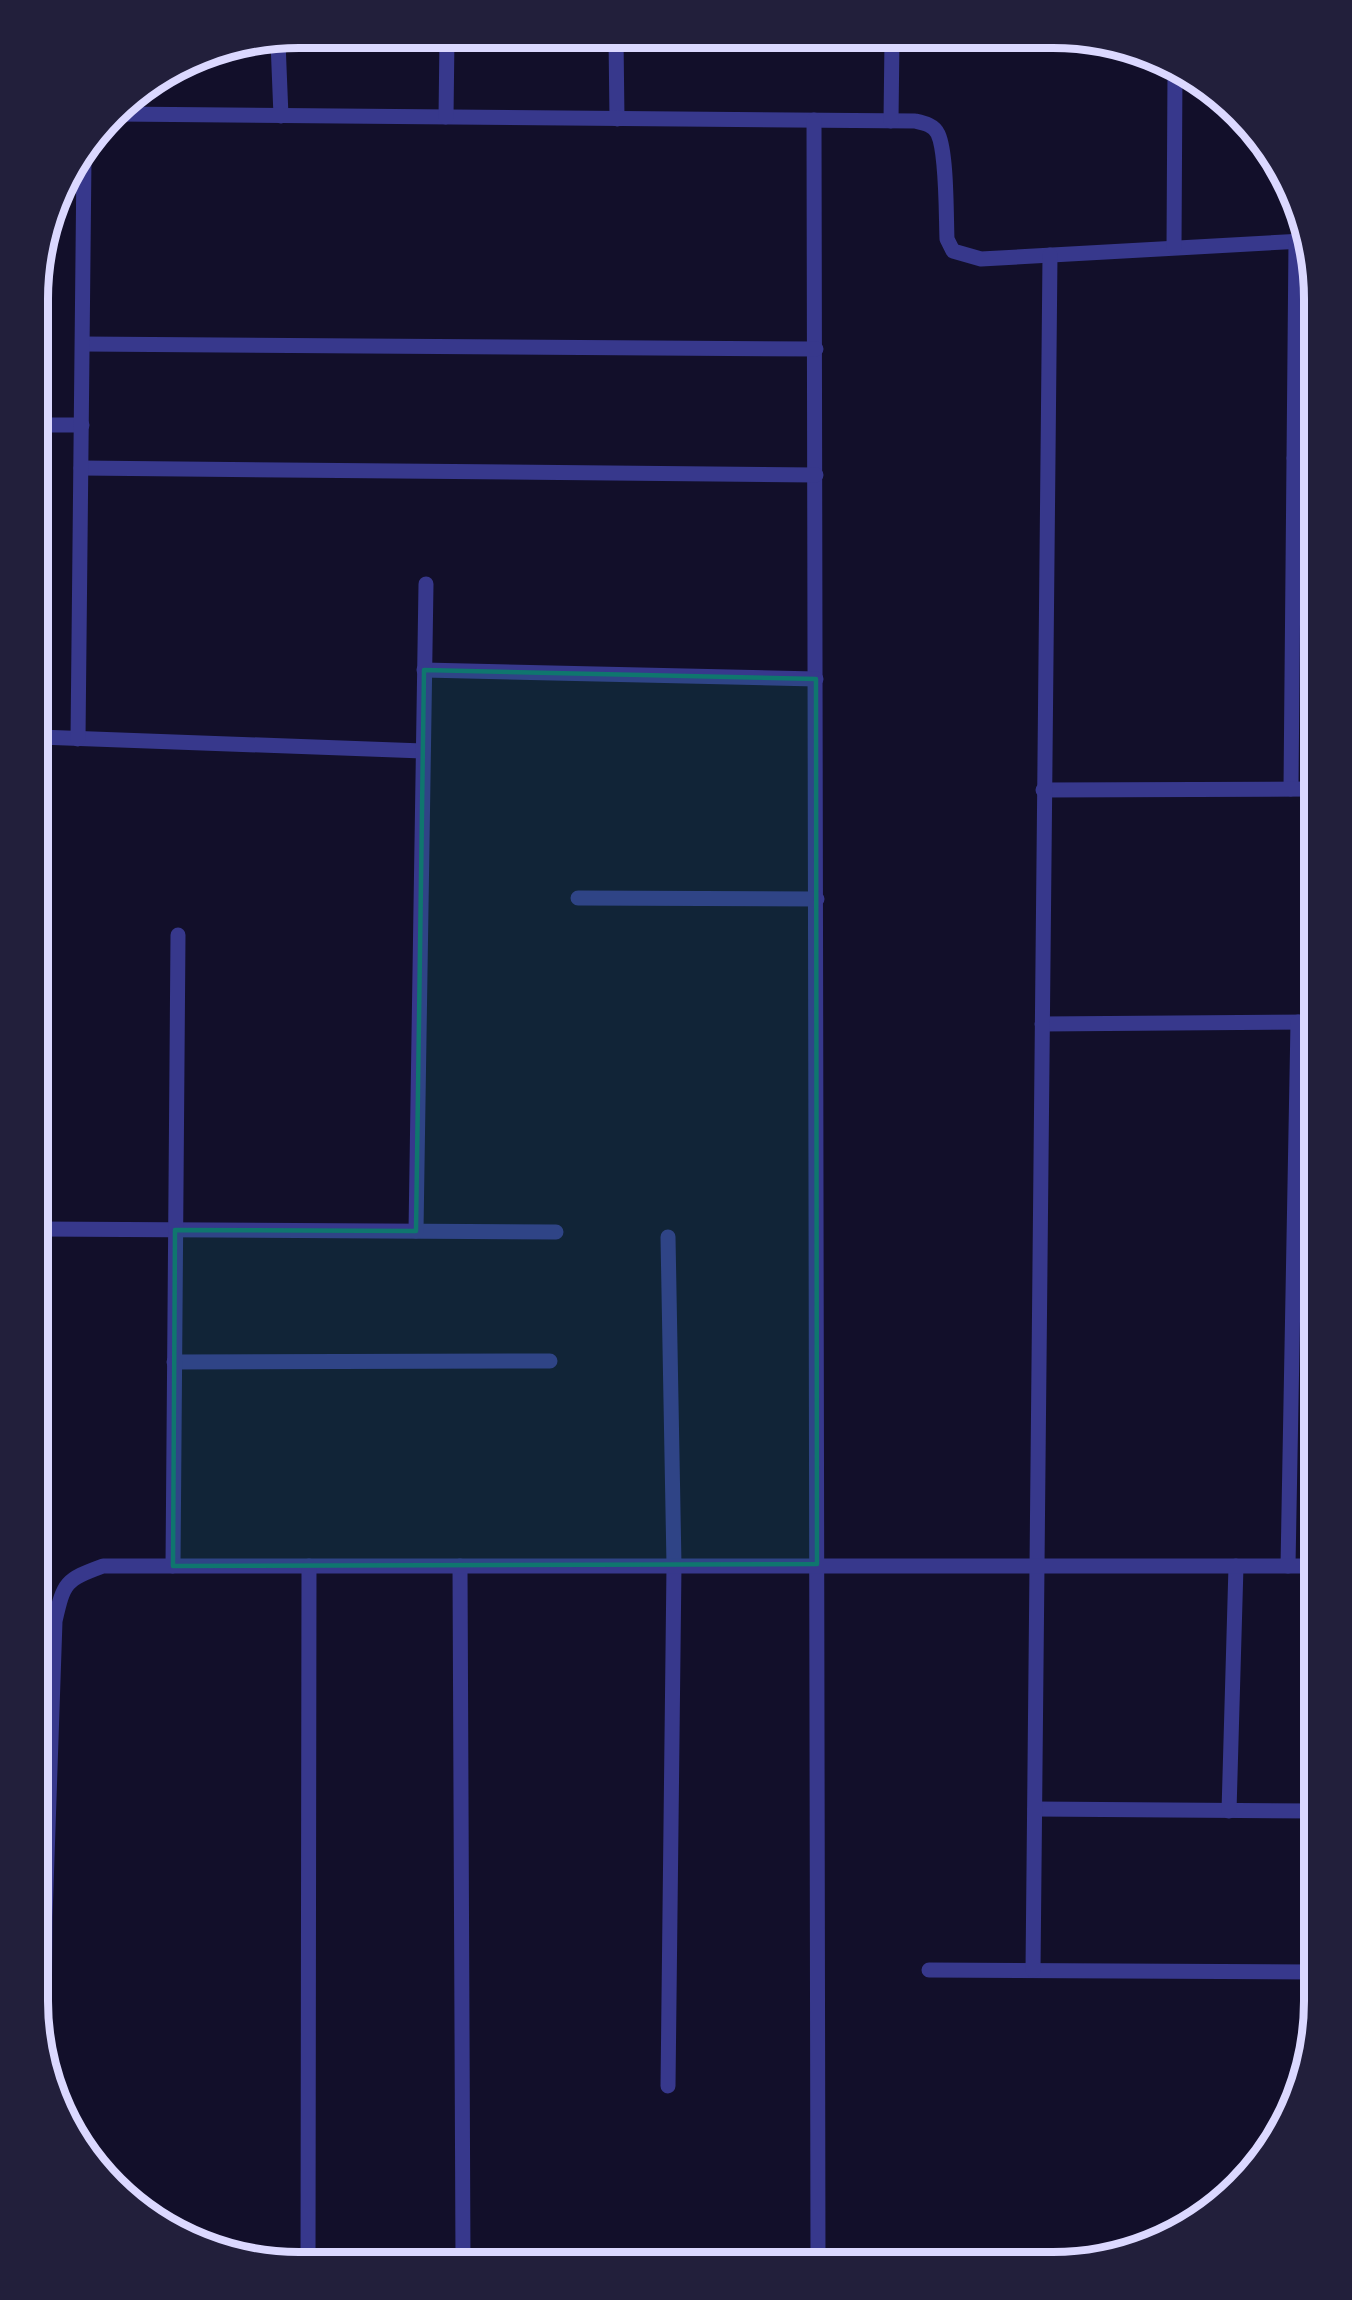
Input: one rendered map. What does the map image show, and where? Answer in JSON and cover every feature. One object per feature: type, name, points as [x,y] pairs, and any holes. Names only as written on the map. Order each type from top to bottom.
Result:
[{"type":"street","points":[[446,117],[447,48]]},
{"type":"street","points":[[616,48],[617,119]]},
{"type":"street","points":[[891,121],[892,48]]},
{"type":"street","points":[[278,49],[281,116]]},
{"type":"street","points":[[1174,248],[1175,80]]},
{"type":"street","points":[[130,114],[915,121],[929,124],[938,133],[942,148],[947,239],[953,250],[981,259],[1297,241]]},
{"type":"street","points":[[814,120],[818,2252]]},
{"type":"street","points":[[78,739],[84,171]]},
{"type":"street","points":[[1291,789],[1294,458],[1300,253]]},
{"type":"street","points":[[1033,1970],[1039,1564],[1043,790],[1050,255]]},
{"type":"street","points":[[83,344],[816,350]]},
{"type":"street","points":[[48,424],[82,425]]},
{"type":"street","points":[[1294,458],[1304,458]]},
{"type":"street","points":[[81,468],[816,475]]},
{"type":"street","points":[[416,1231],[426,584]]},
{"type":"street","points":[[424,670],[816,679]]},
{"type":"street","points":[[48,737],[423,751]]},
{"type":"street","points":[[1043,790],[1304,789]]},
{"type":"street","points":[[578,898],[817,899]]},
{"type":"street","points":[[173,1566],[178,935]]},
{"type":"street","points":[[1288,1566],[1298,1022]]},
{"type":"street","points":[[1042,1024],[1304,1022]]},
{"type":"street","points":[[48,1229],[556,1232]]},
{"type":"street","points":[[668,1237],[674,1565],[668,2086]]},
{"type":"street","points":[[174,1362],[550,1361]]},
{"type":"street","points":[[48,1677],[55,1621],[62,1592],[76,1576],[103,1566],[1039,1564],[1304,1566]]},
{"type":"street","points":[[308,2252],[309,1566]]},
{"type":"street","points":[[460,1566],[463,2252]]},
{"type":"street","points":[[1229,1810],[1236,1566]]},
{"type":"street","points":[[1035,1809],[1304,1811]]},
{"type":"street","points":[[929,1970],[1304,1972]]},
{"type":"highlighted area","points":[[424,670],[816,679],[817,1564],[173,1566],[175,1230],[416,1231]]}]
